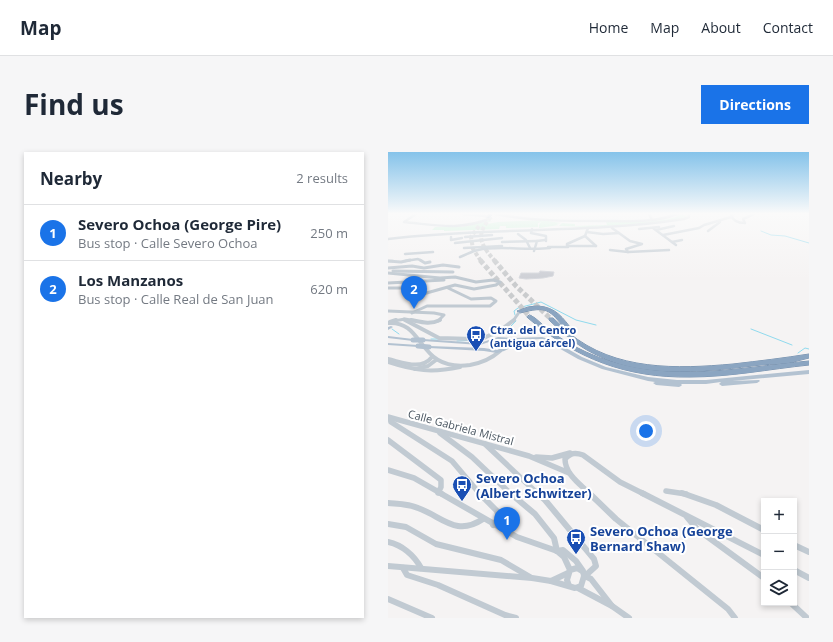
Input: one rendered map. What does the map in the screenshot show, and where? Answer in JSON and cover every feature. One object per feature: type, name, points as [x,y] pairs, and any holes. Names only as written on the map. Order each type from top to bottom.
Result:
[{"type":"highway","points":[[520,311],[538,306],[548,308],[557,316],[578,343]]},
{"type":"highway","points":[[530,316],[546,331],[576,349],[596,358],[648,373],[673,375],[809,367]]},
{"type":"highway","points":[[551,319],[578,343],[615,359],[649,367],[672,370],[708,369],[809,357]]},
{"type":"highway","points":[[729,372],[809,363]]},
{"type":"main road","points":[[388,336],[412,340],[480,344],[498,338],[507,339],[535,337],[545,339],[580,358],[604,368],[648,379],[677,382],[706,382],[809,372]]},
{"type":"main road","points":[[507,339],[510,342],[509,346]]},
{"type":"main road","points":[[388,344],[490,352],[500,351],[509,346],[525,341],[538,340],[548,343],[568,356],[600,370],[632,380],[669,385],[727,384],[809,376]]},
{"type":"main road","points":[[489,342],[487,346],[490,352]]},
{"type":"street","points":[[388,239],[411,236]]},
{"type":"street","points":[[451,237],[451,240],[473,236],[483,241]]},
{"type":"street","points":[[483,236],[483,241]]},
{"type":"street","points":[[464,248],[483,241],[491,236]]},
{"type":"street","points":[[502,236],[502,248]]},
{"type":"street","points":[[521,236],[527,241],[530,249]]},
{"type":"street","points":[[455,243],[464,238],[483,241],[502,239],[536,241],[546,240],[545,236]]},
{"type":"street","points":[[534,249],[546,246],[568,247],[575,245],[596,246],[586,236],[567,244],[568,247]]},
{"type":"street","points":[[622,236],[630,242],[642,244],[626,249],[628,252]]},
{"type":"street","points":[[666,237],[679,238],[671,241]]},
{"type":"street","points":[[666,237],[676,245]]},
{"type":"street","points":[[464,238],[464,248]]},
{"type":"street","points":[[534,249],[536,241]]},
{"type":"street","points":[[627,246],[628,242],[630,242]]},
{"type":"street","points":[[464,248],[550,248]]},
{"type":"street","points":[[459,257],[478,250],[502,248]]},
{"type":"street","points":[[610,250],[628,252],[669,250]]},
{"type":"street","points":[[405,254],[433,252]]},
{"type":"street","points":[[388,261],[401,262],[418,259],[425,263],[430,262]]},
{"type":"street","points":[[388,268],[412,266],[423,268],[443,265],[459,267]]},
{"type":"street","points":[[388,272],[406,270],[419,272],[438,270],[452,272]]},
{"type":"street","points":[[388,272],[440,278],[455,277],[476,282],[498,281],[500,284],[480,289],[468,289],[461,285],[455,285],[423,294],[408,288],[388,288]]},
{"type":"street","points":[[388,283],[436,281],[455,277]]},
{"type":"street","points":[[388,280],[398,282]]},
{"type":"street","points":[[412,313],[427,306],[486,306],[495,303],[496,301],[491,298],[471,299],[448,288]]},
{"type":"street","points":[[388,311],[412,313],[438,312],[444,315],[438,321],[430,323],[413,318],[401,319],[391,325]]},
{"type":"street","points":[[401,319],[439,338],[474,339],[484,338],[502,329],[515,319],[520,311]]},
{"type":"street","points":[[391,325],[402,325],[408,328],[436,360],[448,365],[466,366]]},
{"type":"street","points":[[388,362],[421,372],[436,371],[466,366],[488,360],[500,351]]},
{"type":"street","points":[[488,360],[490,352]]},
{"type":"street","points":[[388,359],[422,365],[432,357]]},
{"type":"street","points":[[401,366],[419,369],[428,366],[436,360]]},
{"type":"street","points":[[411,370],[457,365]]},
{"type":"street","points":[[389,418],[391,422],[452,461],[480,494],[497,511],[499,518],[493,525]]},
{"type":"street","name":"Calle Gabriela Mistral","points":[[389,418],[528,456],[568,473]]},
{"type":"street","points":[[438,432],[472,456],[498,483],[535,514],[554,538],[557,550],[566,560],[569,572],[566,580],[570,586]]},
{"type":"street","points":[[388,440],[410,455],[441,480],[441,487],[438,492]]},
{"type":"street","points":[[485,444],[509,468],[546,500],[594,559],[596,566],[584,574]]},
{"type":"street","points":[[735,618],[728,609],[616,520],[568,473],[564,467],[565,459],[572,453],[580,452],[620,482],[761,553]]},
{"type":"street","name":"Calle Gabriela Mistral","points":[[528,456],[552,458],[572,453]]},
{"type":"street","points":[[388,470],[414,478],[493,525],[517,537],[557,550],[563,550],[568,553],[580,563],[584,574],[583,583],[578,588]]},
{"type":"street","points":[[666,491],[678,491],[697,497],[761,529]]},
{"type":"street","points":[[388,503],[417,507],[458,528],[478,524],[483,519]]},
{"type":"street","points":[[687,516],[697,529],[761,576]]},
{"type":"street","points":[[388,524],[406,527],[436,544],[501,560],[532,578]]},
{"type":"street","points":[[388,542],[398,545],[418,562],[421,568]]},
{"type":"street","points":[[797,546],[809,552]]},
{"type":"street","points":[[388,566],[551,580],[578,588],[612,606],[630,618]]},
{"type":"street","points":[[403,568],[407,575],[438,585],[505,615],[516,618]]},
{"type":"street","points":[[551,580],[577,568],[591,579],[612,606]]},
{"type":"street","points":[[797,572],[809,578]]},
{"type":"street","points":[[388,599],[432,618]]},
{"type":"street","points":[[794,606],[807,618]]},
{"type":"building","points":[[540,271],[554,272],[553,276],[543,278],[519,278],[521,273],[539,273]]},
{"type":"waterway","points":[[781,236],[809,243]]},
{"type":"waterway","points":[[515,315],[514,311],[518,308],[541,302],[576,320],[596,325]]},
{"type":"waterway","points":[[492,336],[506,331],[516,321]]},
{"type":"waterway","points":[[392,329],[399,334]]},
{"type":"waterway","points":[[751,329],[792,345]]},
{"type":"waterway","points":[[431,339],[438,339]]},
{"type":"waterway","points":[[457,341],[480,340]]},
{"type":"waterway","points":[[798,353],[805,348],[809,349]]},
{"type":"tunnel","points":[[472,236],[473,249],[481,261]]},
{"type":"tunnel","points":[[481,236],[483,244],[495,261]]},
{"type":"tunnel","points":[[480,260],[530,317]]},
{"type":"tunnel","points":[[494,260],[516,286],[551,319]]},
{"type":"place","name":"Los Manzanos","points":[[414,309]]},
{"type":"place","name":"Ctra. del Centro (antigua cárcel)","points":[[476,352]]},
{"type":"place","name":"Severo Ochoa (Albert Schwitzer)","points":[[462,502]]},
{"type":"place","name":"Severo Ochoa (George Pire)","points":[[507,540]]},
{"type":"place","name":"Severo Ochoa (George Bernard Shaw)","points":[[576,555]]}]
